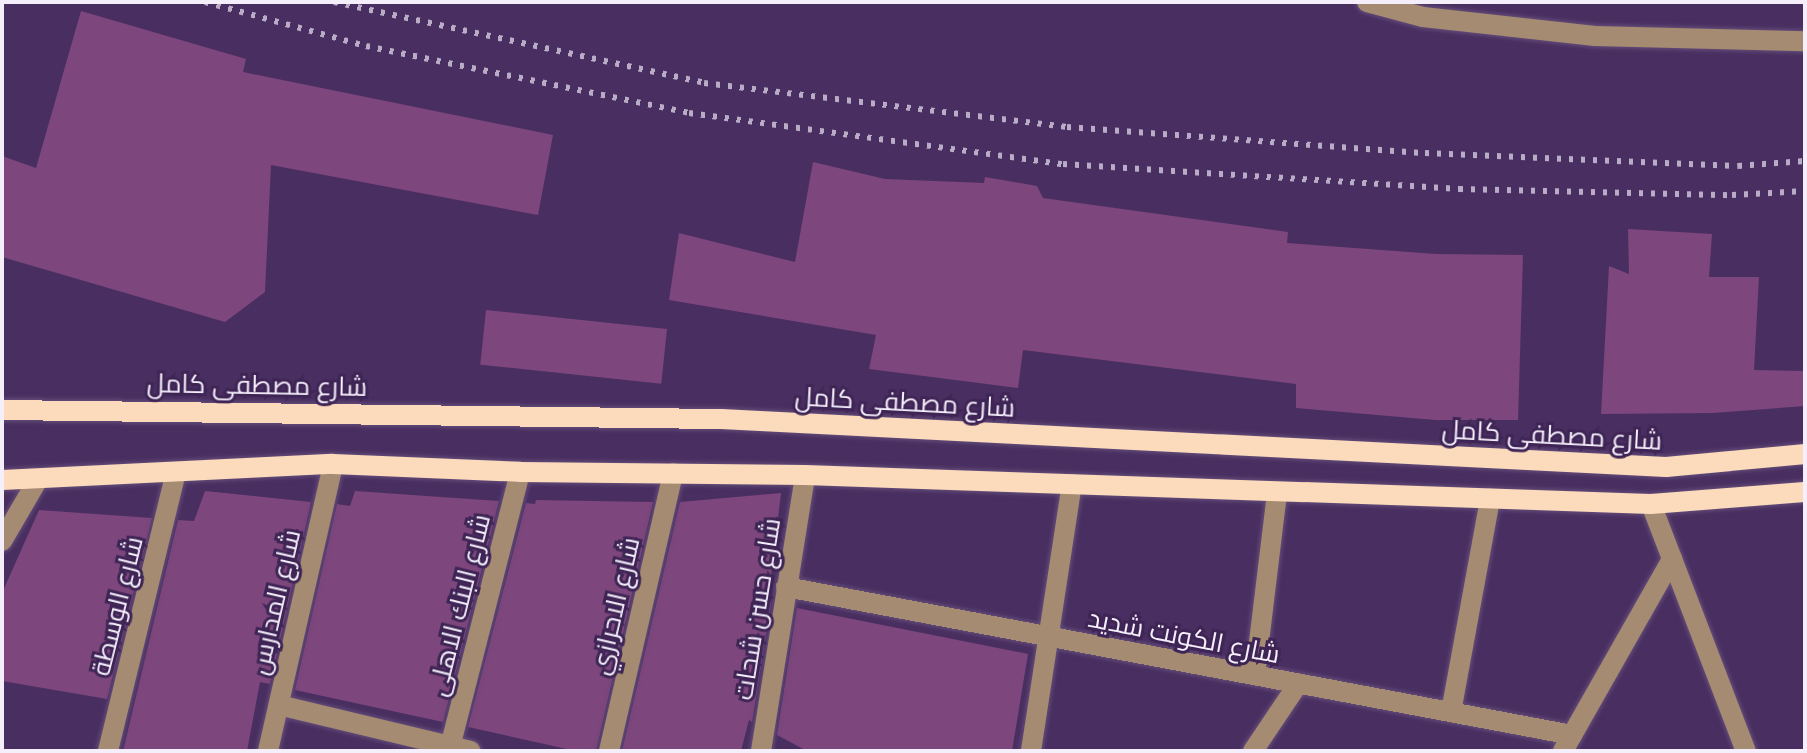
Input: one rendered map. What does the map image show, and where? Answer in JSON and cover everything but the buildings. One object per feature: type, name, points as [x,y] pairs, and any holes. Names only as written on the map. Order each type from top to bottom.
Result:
[{"type":"main road","name":"شارع مصطفى كامل","points":[[2,410],[721,419],[1666,467],[1805,454]]},
{"type":"main road","points":[[2,480],[37,481],[333,464],[520,472],[805,475],[1651,504],[1805,492]]},
{"type":"street","points":[[1367,2],[1423,17],[1595,36],[1805,41]]},
{"type":"street","name":"شارع المدارس","points":[[268,751],[333,464]]},
{"type":"street","name":"شارع البنك الاهلى","points":[[449,749],[520,472]]},
{"type":"street","name":"شارع الوسطة","points":[[108,751],[176,473]]},
{"type":"street","name":"شارع الاحرازي","points":[[609,751],[673,473]]},
{"type":"street","name":"شارع حسن شحات","points":[[761,751],[805,475]]},
{"type":"street","points":[[2,541],[37,481]]},
{"type":"street","points":[[1031,751],[1072,484]]},
{"type":"street","points":[[1255,675],[1277,492]]},
{"type":"street","points":[[1451,712],[1490,499]]},
{"type":"street","points":[[1651,504],[1746,751]]},
{"type":"street","points":[[1567,743],[1672,559]]},
{"type":"street","name":"شارع الكونت شديد","points":[[786,587],[1451,712],[1567,743]]},
{"type":"street","points":[[1253,751],[1298,684]]},
{"type":"street","points":[[279,705],[449,749],[471,751]]},
{"type":"railway","points":[[205,2],[366,46],[689,113],[1063,164],[1459,189],[1732,195],[1805,191]]},
{"type":"railway","points":[[334,2],[704,83],[1067,127],[1425,153],[1738,166],[1805,161]]}]
